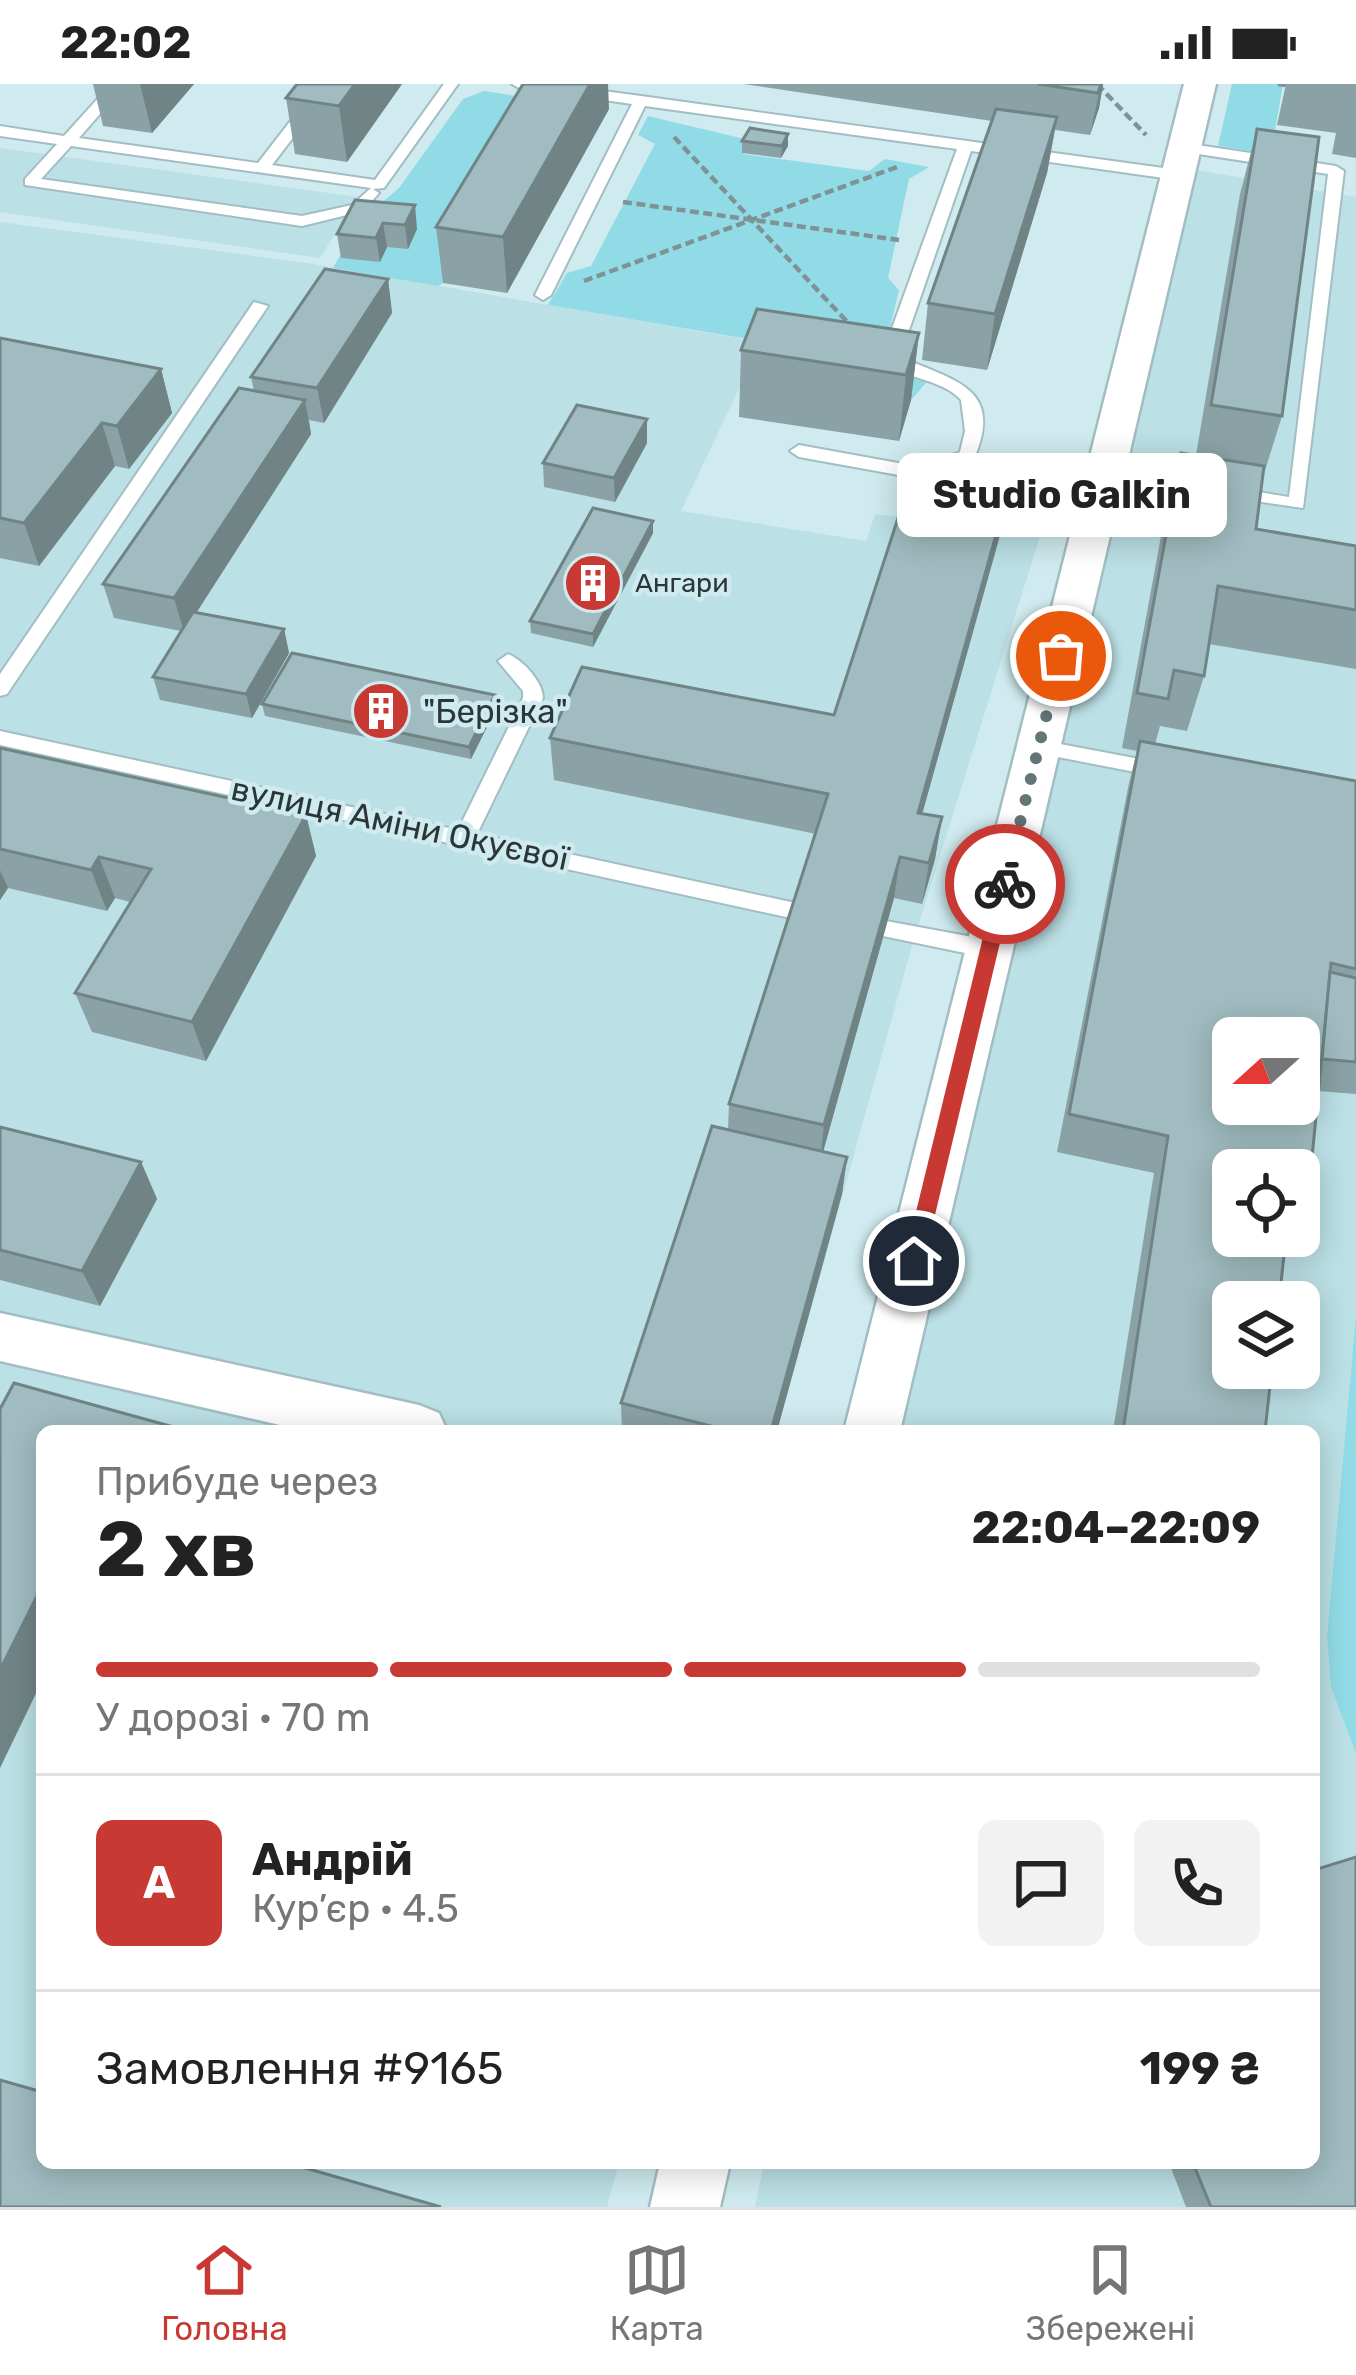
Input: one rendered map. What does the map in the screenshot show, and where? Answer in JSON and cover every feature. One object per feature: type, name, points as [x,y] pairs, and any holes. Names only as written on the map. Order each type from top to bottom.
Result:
[{"type":"street","points":[[873,1425],[1106,473],[1173,156],[1200,84]]},
{"type":"street","points":[[0,1337],[392,1425]]},
{"type":"street","points":[[685,2207],[694,2169]]},
{"type":"lane","points":[[118,84],[30,182],[302,221],[357,208],[379,185],[451,84]]},
{"type":"lane","points":[[262,168],[328,84]]},
{"type":"lane","points":[[519,84],[965,147],[1173,156],[1356,174]]},
{"type":"lane","points":[[543,296],[641,100]]},
{"type":"lane","points":[[0,131],[379,185]]},
{"type":"lane","points":[[799,451],[921,473],[968,455],[978,422],[970,395],[892,356],[965,147]]},
{"type":"lane","points":[[1106,473],[1297,504],[1336,171]]},
{"type":"lane","points":[[0,689],[260,306]]},
{"type":"lane","points":[[465,836],[533,698],[533,689],[508,661]]},
{"type":"lane","name":"вулиця Аміни Окуєвої","points":[[0,738],[800,912]]},
{"type":"lane","points":[[1039,747],[1199,776]]},
{"type":"lane","points":[[886,929],[989,949]]},
{"type":"path","points":[[1097,84],[1173,156]]},
{"type":"path","points":[[1278,84],[1298,87]]},
{"type":"path","points":[[1087,88],[1103,90]]},
{"type":"path","points":[[641,100],[861,337],[894,361]]},
{"type":"path","points":[[543,296],[907,163],[965,147]]},
{"type":"path","points":[[591,197],[930,244]]},
{"type":"shaded area","points":[[1232,84],[1283,84],[1271,154],[1218,146]]},
{"type":"shaded area","points":[[484,91],[550,101],[443,283],[438,286],[333,268],[358,223],[399,188],[463,99]]},
{"type":"shaded area","points":[[648,116],[749,140],[743,154],[869,171],[885,159],[929,167],[909,179],[888,278],[899,290],[881,365],[927,382],[911,400],[746,374],[760,341],[548,305],[567,273],[591,266],[655,144],[638,135]]},
{"type":"shaded area","points":[[0,148],[358,197],[320,258],[0,212]]},
{"type":"shaded area","points":[[1190,169],[1356,197],[1356,2207],[755,2207],[763,2169],[1320,2169],[1320,1425],[888,1425]]},
{"type":"shaded area","points":[[0,222],[307,263],[761,342],[681,511],[866,541],[875,514],[1041,533],[914,939],[779,1425],[36,1425],[36,2169],[617,2169],[607,2207],[0,2207]]},
{"type":"shaded area","points":[[1356,1316],[1356,1753],[1331,1687],[1327,1637]]},
{"type":"building","points":[[297,84],[355,84],[339,106],[286,98]]},
{"type":"building","points":[[523,84],[590,84],[503,237],[436,227]]},
{"type":"building","points":[[1038,84],[1101,84],[1098,93]]},
{"type":"building","points":[[996,109],[1057,117],[995,314],[928,303]]},
{"type":"building","points":[[750,128],[788,134],[782,146],[742,141]]},
{"type":"building","points":[[1257,129],[1319,137],[1282,416],[1211,405]]},
{"type":"building","points":[[355,200],[415,205],[405,225],[383,223],[376,238],[337,234]]},
{"type":"building","points":[[325,269],[388,279],[317,388],[251,377]]},
{"type":"building","points":[[757,309],[919,333],[906,375],[741,350]]},
{"type":"building","points":[[0,338],[161,369],[117,426],[102,423],[24,523],[0,518]]},
{"type":"building","points":[[239,388],[305,400],[174,598],[103,584]]},
{"type":"building","points":[[577,405],[647,419],[614,478],[543,463]]},
{"type":"building","points":[[1181,453],[1264,466],[1256,529],[1356,546],[1356,610],[1218,586],[1204,676],[1174,670],[1168,699],[1137,693]]},
{"type":"building","points":[[912,475],[1008,492],[918,813],[942,817],[929,863],[900,857],[824,1125],[729,1104],[828,794],[550,738],[582,667],[834,715]]},
{"type":"building","name":"Ангари","points":[[593,508],[653,521],[593,634],[530,621]]},
{"type":"building","points":[[193,612],[284,629],[246,694],[153,677]]},
{"type":"building","name":"\"Берізка\"","points":[[292,653],[495,695],[469,747],[262,704]]},
{"type":"building","points":[[1140,741],[1356,781],[1356,969],[1331,963],[1320,1076],[1320,1017],[1212,1017],[1212,1125],[1315,1125],[1313,1149],[1212,1149],[1212,1257],[1284,1257],[1281,1281],[1212,1281],[1212,1389],[1270,1389],[1266,1425],[1124,1425],[1168,1136],[1069,1114]]},
{"type":"building","points":[[0,748],[306,815],[192,1022],[75,993],[151,869],[99,857],[91,870],[0,849]]},
{"type":"building","points":[[1330,972],[1356,978],[1356,1062],[1322,1059]]},
{"type":"building","points":[[712,1126],[847,1157],[773,1425],[707,1425],[621,1403]]},
{"type":"building","points":[[0,1127],[141,1162],[82,1271],[0,1250]]},
{"type":"building","points":[[14,1383],[166,1425],[36,1425],[36,1598],[0,1670],[0,1409]]},
{"type":"building","points":[[1356,1857],[1356,2207],[1211,2207],[1195,2169],[1320,2169],[1320,1868]]},
{"type":"building","points":[[0,2080],[36,2090],[36,2169],[309,2169],[441,2207],[0,2207]]},
{"type":"way so far","points":[[1005,884],[1061,656]]},
{"type":"place","name":"Ангари","points":[[593,583]]},
{"type":"place","name":"Studio Galkin","points":[[1061,656]]},
{"type":"place","name":"\"Берізка\"","points":[[381,711]]},
{"type":"route","points":[[914,1261],[1005,884]]}]
